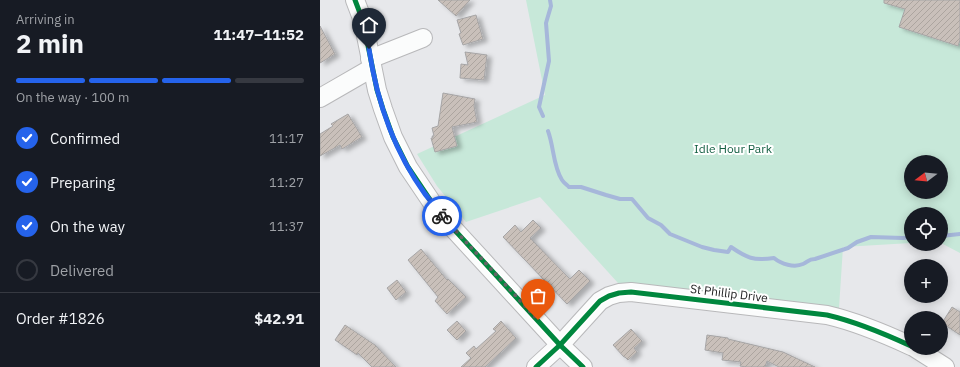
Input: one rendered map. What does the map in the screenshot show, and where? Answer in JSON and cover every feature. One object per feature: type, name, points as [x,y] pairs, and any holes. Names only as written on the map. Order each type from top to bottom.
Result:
[{"type":"street","points":[[355,0],[367,38],[377,90],[393,137],[402,158],[416,181],[439,213],[560,345],[583,367]]},
{"type":"street","points":[[320,98],[371,63],[423,38]]},
{"type":"street","name":"St Phillip Drive","points":[[536,367],[560,345],[600,301],[619,293],[632,292],[811,312],[845,319],[878,330],[904,343]]},
{"type":"street","points":[[925,355],[945,367]]},
{"type":"green space","name":"Idle Hour Park","points":[[526,0],[960,0],[960,253],[948,247],[948,207],[904,207],[904,243],[843,247],[839,308],[618,283],[540,197],[466,222],[437,186],[417,154],[545,95]]},
{"type":"building","points":[[438,0],[470,0],[456,16]]},
{"type":"building","points":[[884,0],[960,0],[960,40],[958,46],[899,27],[905,9],[884,3]]},
{"type":"building","points":[[476,15],[483,39],[463,45],[459,34],[461,33],[457,20]]},
{"type":"building","points":[[320,26],[335,54],[320,63]]},
{"type":"building","points":[[465,52],[487,55],[484,80],[460,78],[461,64],[468,65]]},
{"type":"building","points":[[443,93],[475,99],[474,106],[477,122],[452,127],[457,146],[435,152],[431,138],[434,136],[432,128],[438,126]]},
{"type":"building","points":[[348,114],[362,137],[342,149],[340,145],[320,156],[320,134],[333,126],[331,124]]},
{"type":"building","points":[[533,220],[541,228],[530,238],[570,279],[579,270],[590,281],[567,304],[503,237],[515,225],[521,232]]},
{"type":"building","points":[[421,249],[447,280],[448,279],[466,297],[447,314],[435,301],[438,297],[408,260]]},
{"type":"building","points":[[397,280],[406,292],[396,300],[387,288]]},
{"type":"building","points":[[952,307],[960,312],[960,335],[948,327],[948,313]]},
{"type":"building","points":[[457,321],[466,331],[457,340],[447,330]]},
{"type":"building","points":[[501,321],[516,338],[485,367],[461,367],[471,358],[466,353],[474,346],[476,349],[496,331],[493,329]]},
{"type":"building","points":[[345,325],[375,345],[396,367],[372,367],[358,353],[357,355],[335,340]]},
{"type":"building","points":[[631,329],[642,341],[634,348],[637,352],[628,360],[613,345]]},
{"type":"building","points":[[707,335],[728,338],[783,352],[815,367],[779,367],[767,361],[765,367],[740,366],[741,362],[722,360],[723,353],[705,350]]},
{"type":"waterway","points":[[543,116],[539,107],[549,61],[546,23],[551,6],[550,0]]},
{"type":"waterway","points":[[548,131],[559,175],[569,187],[581,187],[620,199],[632,199],[648,218],[661,225],[670,234],[702,247],[728,252],[731,247],[751,258],[774,258],[784,264],[796,266],[848,248],[857,242],[871,237],[904,238]]},
{"type":"waterway","points":[[948,235],[960,234]]},
{"type":"cycle path","points":[[355,0],[363,21],[377,90],[383,109],[393,137],[408,167],[439,213],[560,345],[583,367]]},
{"type":"cycle path","points":[[536,367],[560,345],[600,301],[619,293],[631,292],[827,315],[870,328],[904,343]]},
{"type":"way so far","points":[[442,216],[538,320]]},
{"type":"route","points":[[369,49],[377,90],[393,137],[400,153],[416,181],[442,216]]}]
